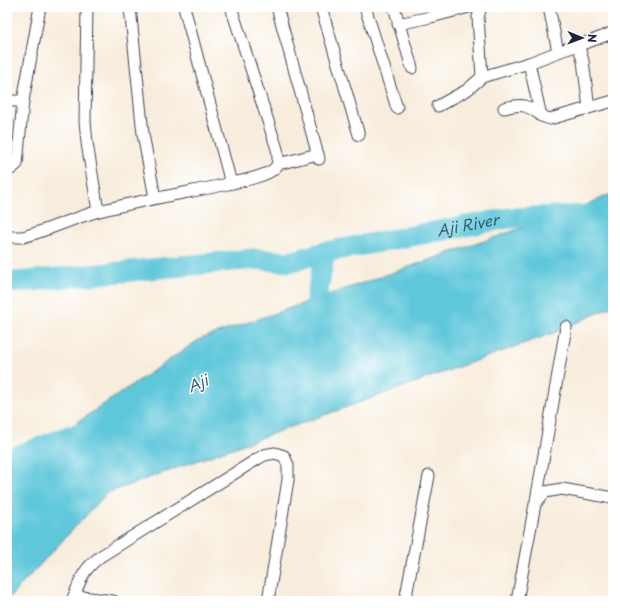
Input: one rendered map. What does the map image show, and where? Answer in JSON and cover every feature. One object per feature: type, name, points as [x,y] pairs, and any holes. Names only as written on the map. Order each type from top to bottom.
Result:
[{"type":"street","points":[[7,170],[11,169],[17,164],[23,101],[40,7]]},
{"type":"street","points":[[87,7],[85,121],[98,212]]},
{"type":"street","points":[[130,7],[143,134],[155,198]]},
{"type":"street","points":[[184,7],[231,183]]},
{"type":"street","points":[[231,7],[277,149],[278,164]]},
{"type":"street","points":[[7,237],[23,237],[98,212],[155,198],[231,183],[268,173],[278,164],[318,157],[277,7]]},
{"type":"street","points":[[321,7],[359,135]]},
{"type":"street","points":[[365,7],[397,108]]},
{"type":"street","points":[[394,7],[412,68]]},
{"type":"street","points":[[398,24],[470,7]]},
{"type":"street","points":[[481,7],[478,17],[482,77]]},
{"type":"street","points":[[549,7],[558,52]]},
{"type":"street","points":[[438,106],[467,90],[482,77],[529,63],[578,44],[601,38],[613,32]]},
{"type":"street","points":[[578,44],[583,61],[588,108]]},
{"type":"street","points":[[529,63],[541,116]]},
{"type":"street","points":[[7,101],[23,101]]},
{"type":"street","points":[[504,108],[520,105],[525,106],[541,116],[550,119],[613,101]]},
{"type":"street","points":[[517,601],[536,504],[566,327]]},
{"type":"street","points":[[113,601],[73,598],[84,573],[91,564],[101,556],[264,455],[275,453],[284,456],[286,460],[288,465],[288,480],[268,601]]},
{"type":"street","points":[[405,601],[429,476]]},
{"type":"street","points":[[536,504],[544,492],[562,489],[613,498]]},
{"type":"water","points":[[613,193],[613,306],[556,332],[107,493],[7,600],[7,470],[200,339],[577,209]]},
{"type":"waterway","name":"Aji River","points":[[7,283],[254,259],[289,262],[325,252],[509,218],[613,214]]},
{"type":"waterway","name":"Aji","points":[[311,328],[325,252]]},
{"type":"waterway","name":"Aji","points":[[7,460],[69,436]]}]
